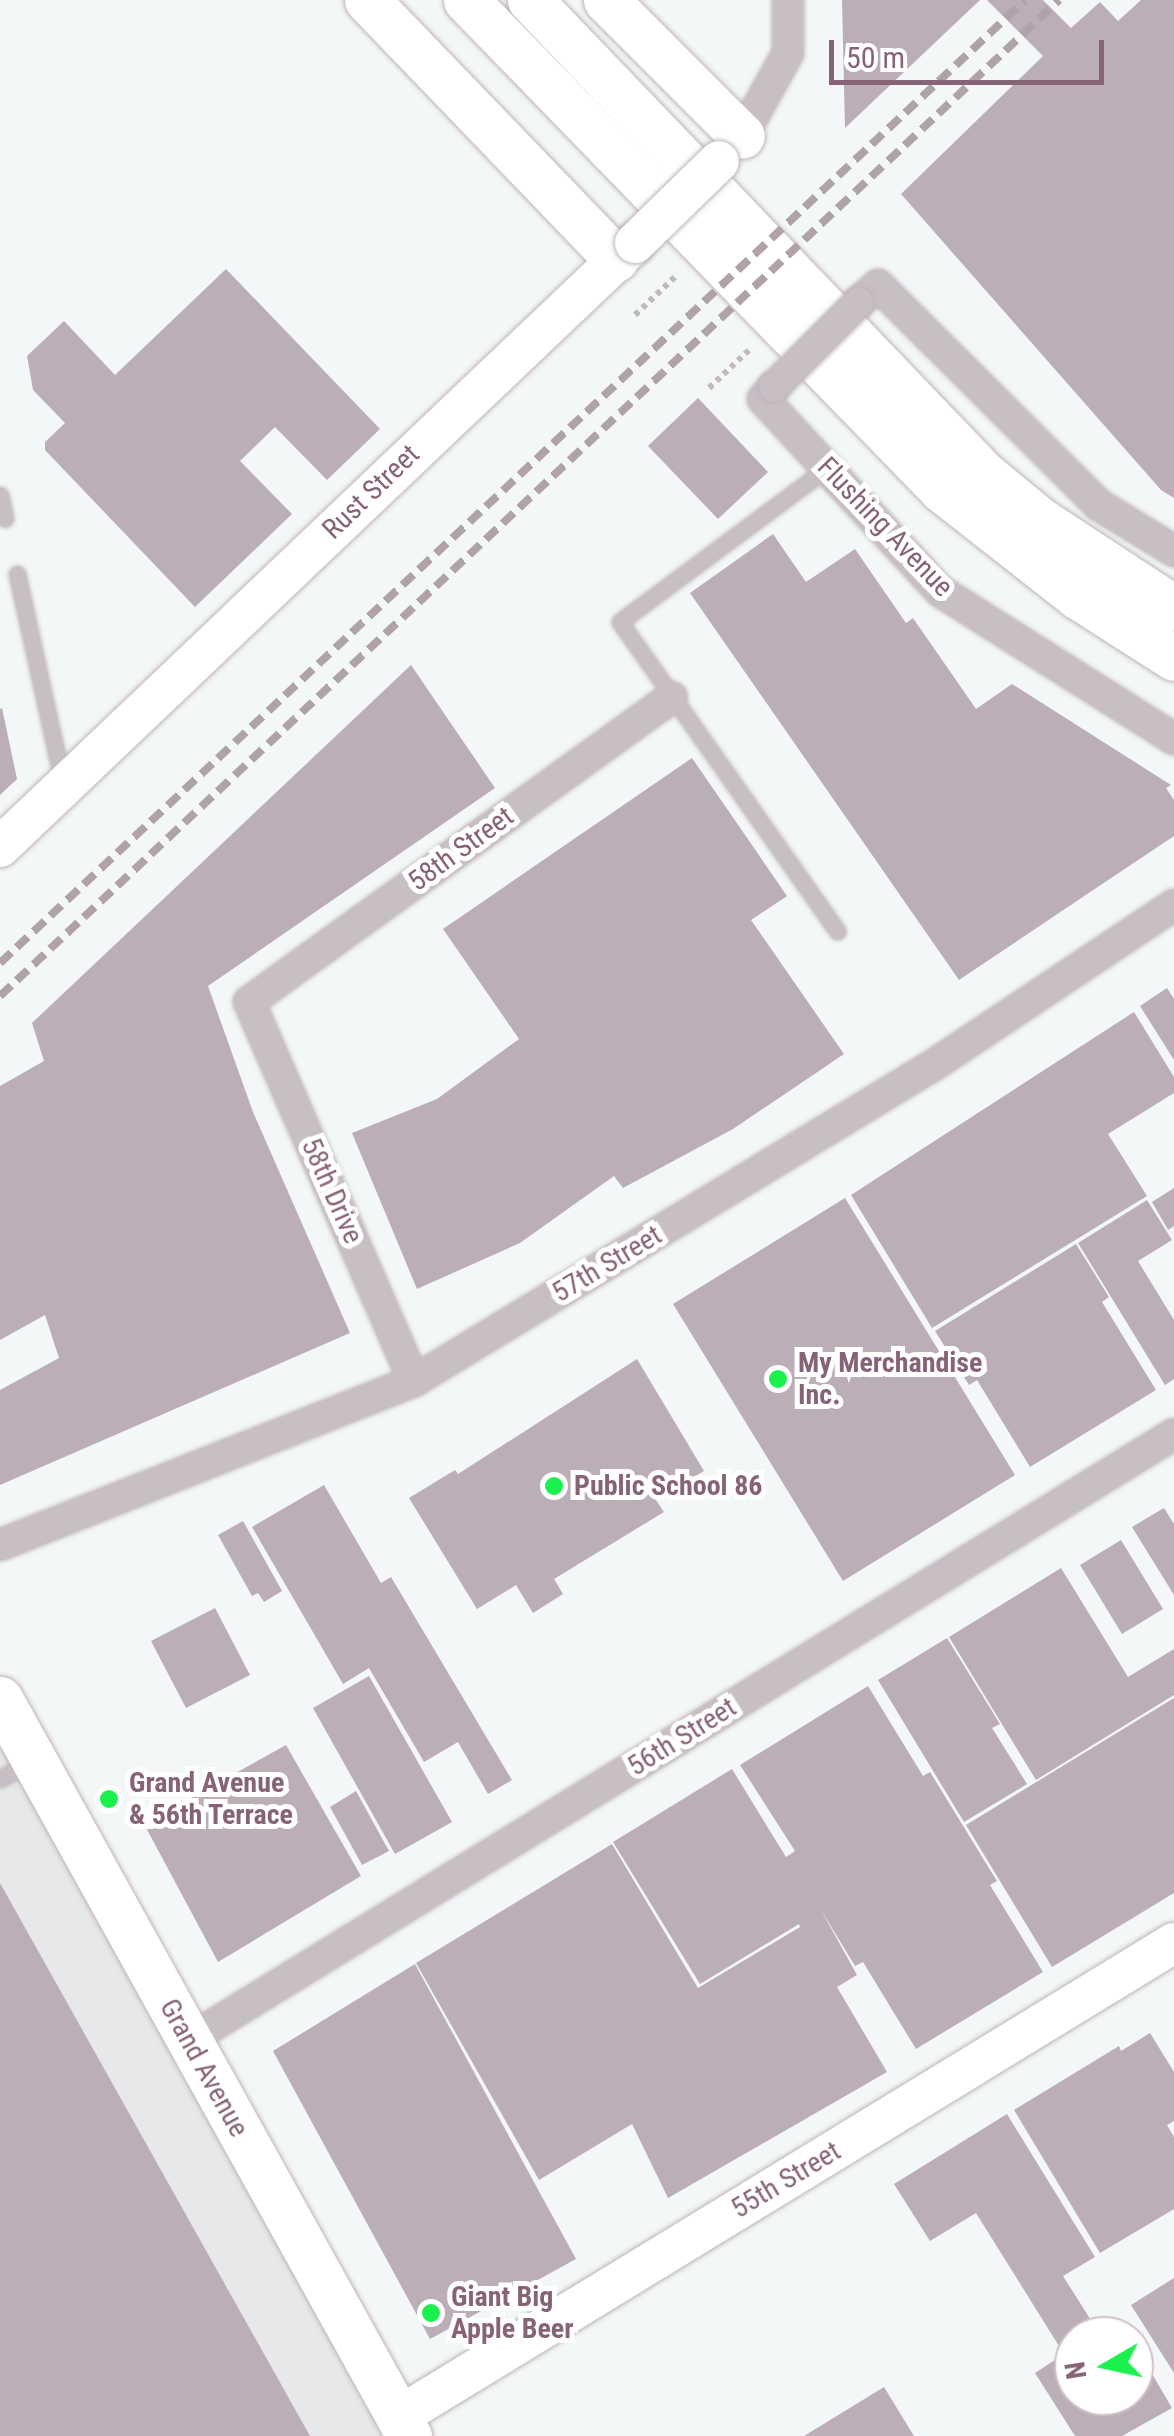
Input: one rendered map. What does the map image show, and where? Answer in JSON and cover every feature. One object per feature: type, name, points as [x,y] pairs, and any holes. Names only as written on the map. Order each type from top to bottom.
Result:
[{"type":"main road","points":[[367,0],[626,251]]},
{"type":"main road","points":[[466,0],[942,490],[1004,544],[1174,658]]},
{"type":"main road","points":[[530,0],[982,473],[1040,520],[1174,608]]},
{"type":"main road","points":[[606,0],[730,149]]},
{"type":"main road","name":"Rust Street","points":[[0,847],[730,149]]},
{"type":"main road","name":"Grand Avenue","points":[[0,1699],[17,1769],[189,2040],[403,2426]]},
{"type":"main road","name":"55th Street","points":[[403,2426],[1174,1943]]},
{"type":"street","points":[[730,149],[788,53],[788,0]]},
{"type":"street","name":"Flushing Avenue","points":[[1174,551],[1099,505],[878,285],[763,400],[940,591],[1174,739]]},
{"type":"street","name":"58th Street","points":[[249,1002],[672,696]]},
{"type":"street","name":"57th Street","points":[[0,1545],[414,1381],[940,1061],[1174,905]]},
{"type":"street","name":"58th Drive","points":[[249,1002],[414,1381]]},
{"type":"street","name":"56th Street","points":[[189,2040],[1174,1434]]},
{"type":"lane","points":[[827,468],[620,622],[837,931]]},
{"type":"lane","points":[[0,495],[5,518]]},
{"type":"lane","points":[[17,574],[64,787]]},
{"type":"path","points":[[635,314],[677,275]]},
{"type":"path","points":[[708,388],[749,350]]},
{"type":"shaded area","points":[[0,1696],[410,2436],[0,2436]]},
{"type":"building","points":[[842,0],[980,0],[845,128]]},
{"type":"building","points":[[987,0],[1043,0],[1071,28],[1100,2],[1118,21],[1141,0],[1174,0],[1174,498],[1161,490],[901,194],[1043,56]]},
{"type":"building","points":[[226,269],[380,429],[327,480],[275,427],[240,461],[292,514],[195,607],[45,450],[45,442],[65,423],[33,390],[27,356],[64,321],[115,375]]},
{"type":"building","points":[[698,398],[768,472],[718,519],[648,446]]},
{"type":"building","points":[[773,534],[806,582],[855,549],[906,623],[913,618],[976,709],[1012,684],[1171,785],[1166,788],[1174,800],[1174,836],[959,980],[690,593]]},
{"type":"building","points":[[411,665],[495,788],[208,986],[253,1112],[350,1333],[0,1485],[0,1390],[59,1358],[45,1315],[0,1340],[0,1086],[44,1061],[32,1023]]},
{"type":"building","points":[[0,709],[17,779],[0,795]]},
{"type":"building","points":[[692,758],[787,896],[751,920],[844,1054],[733,1129],[623,1188],[614,1176],[520,1243],[417,1289],[352,1133],[437,1099],[519,1039],[443,929]]},
{"type":"building","points":[[1167,988],[1174,999],[1174,1060],[1140,1006]]},
{"type":"building","points":[[1134,1012],[1174,1077],[1174,1093],[1108,1134],[1147,1196],[932,1328],[851,1195]]},
{"type":"building","points":[[1174,1188],[1174,1226],[1168,1230],[1152,1202]]},
{"type":"building","points":[[845,1198],[1015,1475],[843,1581],[673,1304]]},
{"type":"building","points":[[1147,1200],[1172,1240],[1138,1261],[1174,1320],[1174,1379],[1165,1385],[1078,1243]]},
{"type":"building","points":[[1076,1244],[1109,1297],[1102,1302],[1156,1390],[1030,1467],[977,1380],[969,1385],[935,1331]]},
{"type":"building","name":"Public School 86","points":[[637,1359],[704,1471],[656,1500],[664,1512],[554,1579],[563,1594],[533,1613],[516,1585],[477,1609],[409,1498],[455,1470],[458,1474]]},
{"type":"building","points":[[324,1485],[381,1583],[391,1577],[512,1780],[488,1794],[458,1742],[424,1762],[369,1668],[343,1684],[252,1527]]},
{"type":"building","points":[[1164,1508],[1174,1524],[1174,1595],[1132,1527]]},
{"type":"building","points":[[243,1521],[282,1591],[264,1602],[258,1593],[252,1596],[218,1535]]},
{"type":"building","points":[[1121,1540],[1163,1609],[1122,1634],[1080,1565]]},
{"type":"building","points":[[1061,1568],[1128,1677],[1174,1649],[1174,1695],[1036,1780],[949,1637]]},
{"type":"building","points":[[215,1608],[250,1675],[186,1708],[151,1641]]},
{"type":"building","points":[[947,1638],[1000,1724],[992,1728],[1027,1784],[964,1822],[878,1680]]},
{"type":"building","points":[[369,1676],[452,1822],[395,1854],[313,1708]]},
{"type":"building","points":[[868,1686],[923,1776],[930,1772],[997,1881],[990,1885],[1043,1972],[916,2049],[863,1962],[855,1966],[821,1910],[857,1975],[837,1987],[887,2072],[668,2198],[632,2124],[539,2180],[416,1963],[612,1844],[698,1988],[800,1927],[799,1924],[700,1984],[613,1842],[732,1769],[786,1857],[795,1851],[740,1765]]},
{"type":"building","points":[[1174,1698],[1174,1893],[1052,1967],[966,1825]]},
{"type":"building","points":[[286,1745],[361,1876],[218,1962],[144,1824]]},
{"type":"building","points":[[356,1791],[389,1851],[362,1865],[330,1807]]},
{"type":"building","points":[[0,1883],[310,2436],[0,2436]]},
{"type":"building","points":[[415,1964],[576,2259],[430,2339],[273,2051]]},
{"type":"building","points":[[1150,2033],[1174,2072],[1174,2121],[1167,2125],[1174,2137],[1174,2209],[1100,2253],[1014,2110],[1119,2046],[1121,2051]]},
{"type":"building","points":[[1007,2114],[1095,2257],[1063,2276],[1088,2316],[1054,2316],[1054,2338],[976,2213],[930,2241],[894,2184]]},
{"type":"building","points":[[1174,2278],[1174,2373],[1154,2341],[1154,2316],[1138,2316],[1131,2305]]},
{"type":"building","points":[[1054,2361],[1054,2403],[1035,2373]]},
{"type":"building","points":[[1154,2377],[1172,2408],[1122,2436],[1075,2436],[1062,2416],[1154,2416]]},
{"type":"building","points":[[884,2387],[914,2436],[804,2436]]},
{"type":"railway","points":[[0,963],[1025,0]]},
{"type":"railway","points":[[0,996],[1059,0]]},
{"type":"place","name":"My Merchandise Inc.","points":[[778,1379]]},
{"type":"place","name":"Public School 86","points":[[554,1486]]},
{"type":"place","name":"Grand Avenue & 56th Terrace","points":[[109,1799]]},
{"type":"place","name":"Giant Big Apple Beer","points":[[431,2313]]}]
